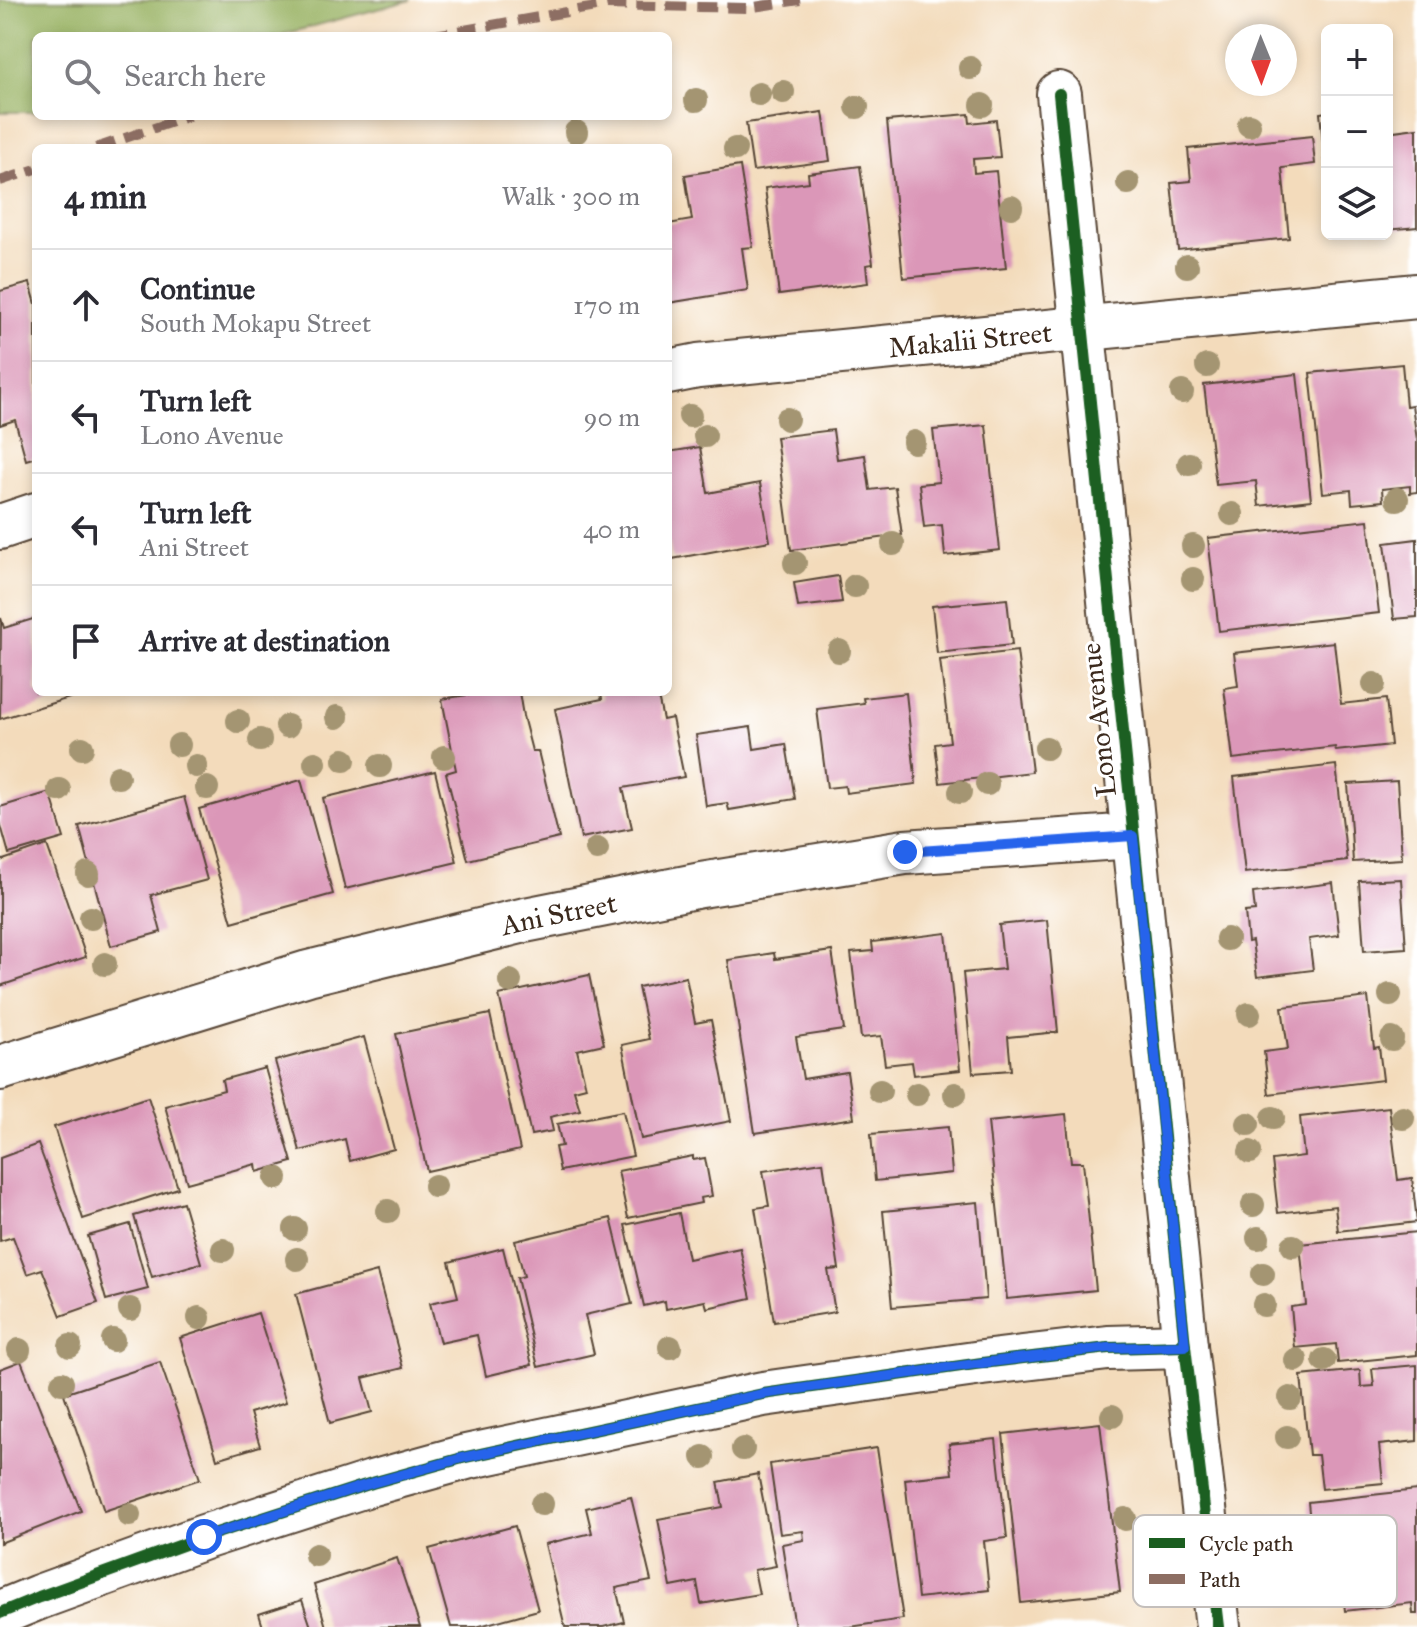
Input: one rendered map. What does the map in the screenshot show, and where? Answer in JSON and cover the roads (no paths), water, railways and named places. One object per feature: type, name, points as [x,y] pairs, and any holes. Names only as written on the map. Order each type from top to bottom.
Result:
[{"type":"street","name":"Lono Avenue","points":[[1059,94],[1185,1346],[1205,1515]]},
{"type":"street","name":"Makalii Street","points":[[672,371],[1417,296]]},
{"type":"street","points":[[0,527],[32,516]]},
{"type":"street","name":"Ani Street","points":[[0,1068],[308,973],[525,920],[701,885],[905,852],[1133,836]]},
{"type":"street","points":[[0,1613],[204,1537],[372,1483],[466,1457],[763,1394],[1108,1348],[1185,1346]]},
{"type":"street","name":"Lono Avenue","points":[[1216,1607],[1218,1627]]}]
